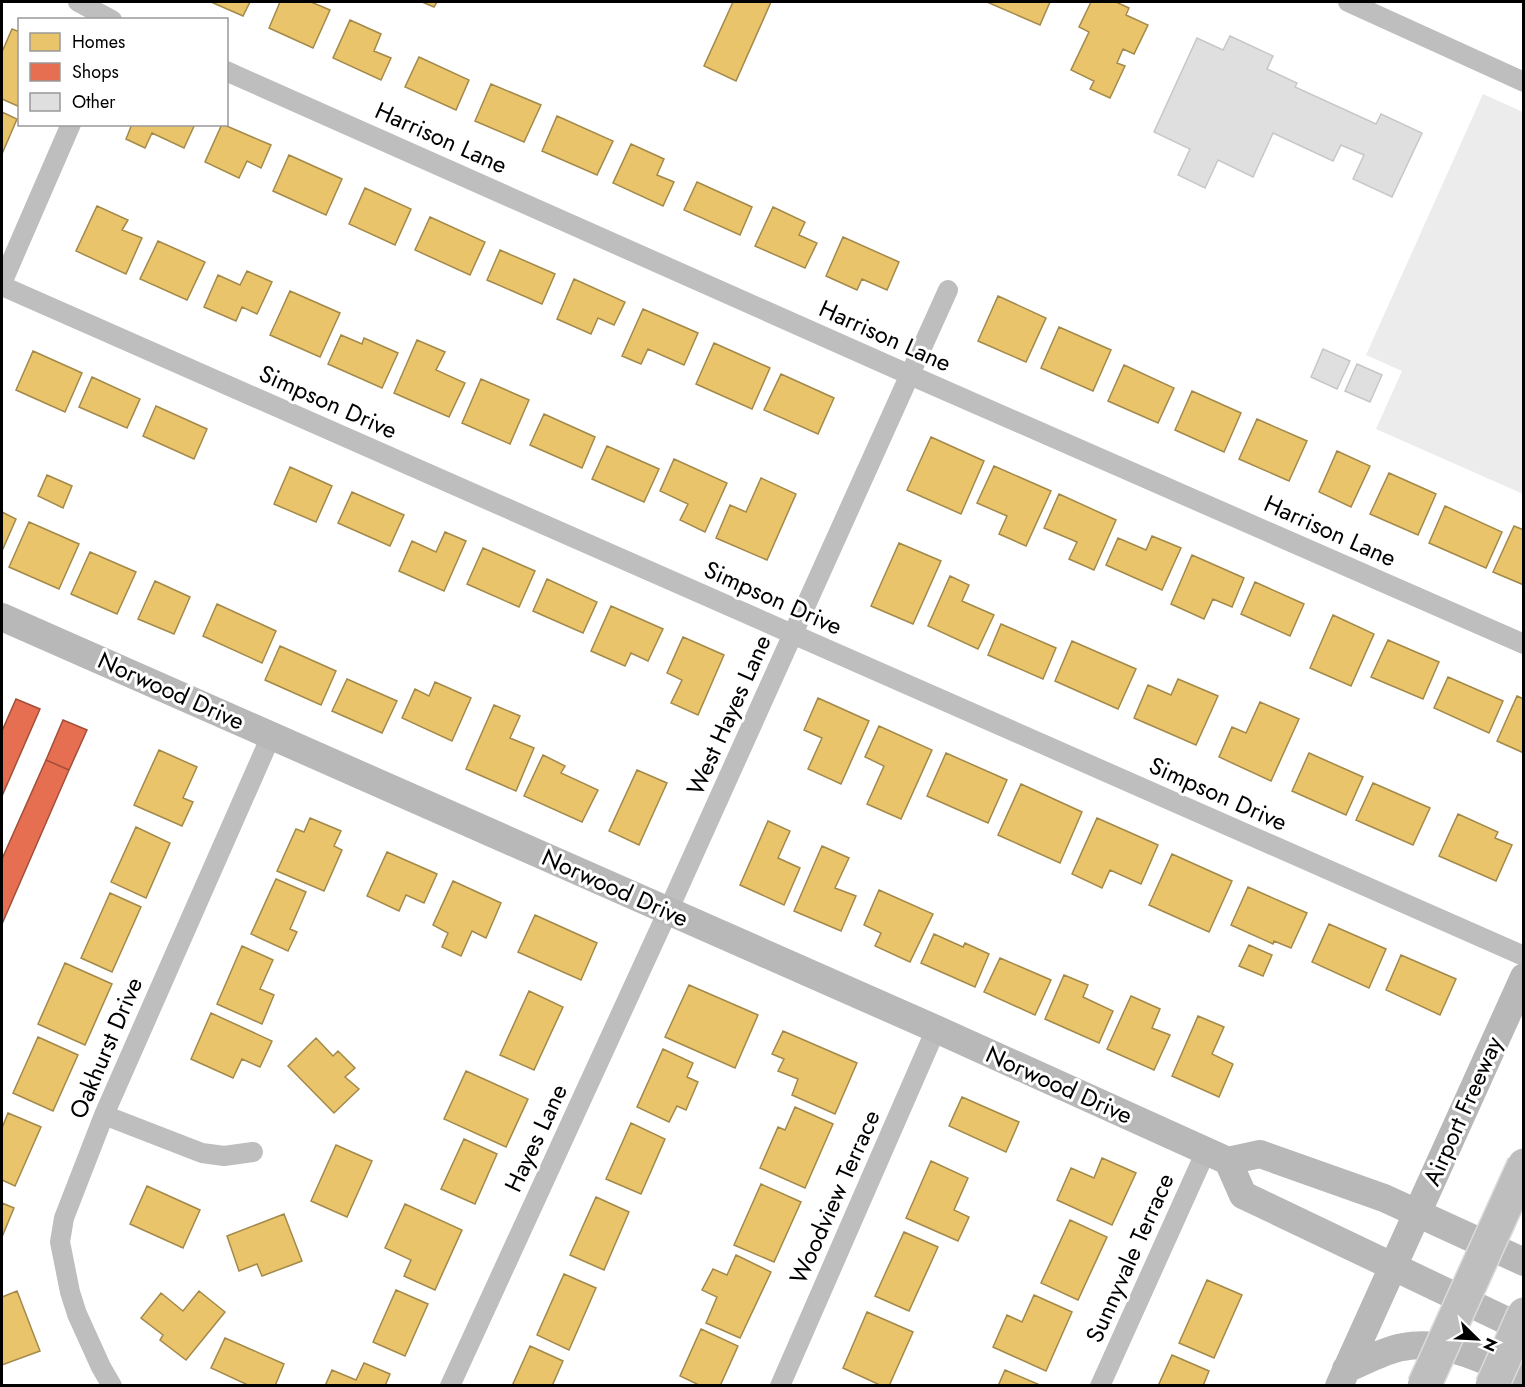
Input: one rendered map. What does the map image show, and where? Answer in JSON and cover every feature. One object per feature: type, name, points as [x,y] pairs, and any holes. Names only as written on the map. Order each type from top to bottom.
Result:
[{"type":"highway","points":[[1424,1386],[1524,1166]]},
{"type":"highway","points":[[1492,1386],[1524,1314]]},
{"type":"street","points":[[78,2],[108,18]]},
{"type":"street","points":[[1348,2],[1524,82]]},
{"type":"street","name":"Harrison Lane","points":[[228,72],[909,375],[1524,644]]},
{"type":"street","points":[[2,284],[70,126]]},
{"type":"street","name":"Simpson Drive","points":[[2,284],[1524,956]]},
{"type":"street","points":[[909,375],[948,290]]},
{"type":"street","name":"West Hayes Lane","points":[[668,911],[909,375]]},
{"type":"street","name":"Norwood Drive","points":[[2,617],[936,1029],[1217,1156]]},
{"type":"street","name":"Oakhurst Drive","points":[[112,1386],[101,1368],[77,1314],[60,1242],[64,1218],[104,1114],[271,736]]},
{"type":"street","name":"Hayes Lane","points":[[450,1386],[668,911]]},
{"type":"street","name":"Airport Freeway","points":[[1342,1377],[1524,977]]},
{"type":"street","name":"Woodview Terrace","points":[[780,1386],[936,1029]]},
{"type":"street","points":[[104,1114],[202,1153],[224,1156],[253,1152]]},
{"type":"street","points":[[1217,1156],[1260,1154],[1384,1198],[1524,1262]]},
{"type":"street","points":[[1217,1156],[1243,1195],[1524,1329]]},
{"type":"street","name":"Sunnyvale Terrace","points":[[1100,1386],[1217,1156]]},
{"type":"street","points":[[1342,1377],[1401,1347],[1429,1344],[1466,1352],[1524,1377]]},
{"type":"shaded area","points":[[1483,94],[1523,112],[1523,494],[1376,429],[1402,371],[1366,355]]},
{"type":"building: Homes","points":[[211,2],[250,2],[243,16]]},
{"type":"building: Homes","points":[[280,2],[311,2],[330,10],[313,48],[269,28]]},
{"type":"building: Homes","points":[[422,2],[437,2],[434,7]]},
{"type":"building: Homes","points":[[733,2],[771,2],[736,81],[704,66]]},
{"type":"building: Homes","points":[[987,2],[1050,2],[1040,25]]},
{"type":"building: Homes","points":[[1091,2],[1116,2],[1129,8],[1126,15],[1148,25],[1134,54],[1123,49],[1117,63],[1125,66],[1110,98],[1090,89],[1094,81],[1071,70],[1089,32],[1079,27]]},
{"type":"building: Homes","points":[[350,20],[381,34],[374,51],[391,58],[381,80],[333,58]]},
{"type":"building: Homes","points":[[12,29],[18,31],[18,106],[2,99],[2,52]]},
{"type":"building: Homes","points":[[419,57],[469,80],[456,110],[405,87]]},
{"type":"building: Homes","points":[[491,84],[541,105],[524,142],[475,121]]},
{"type":"building: Homes","points":[[2,112],[17,119],[2,154]]},
{"type":"building: Homes","points":[[557,116],[613,141],[597,175],[542,151]]},
{"type":"building: Homes","points":[[131,126],[194,126],[184,148],[152,133],[145,148],[126,139]]},
{"type":"building: Homes","points":[[221,126],[227,126],[271,145],[261,168],[247,161],[239,178],[205,162]]},
{"type":"building: Homes","points":[[631,144],[664,159],[657,175],[674,182],[663,206],[613,183]]},
{"type":"building: Homes","points":[[289,155],[342,179],[326,215],[273,191]]},
{"type":"building: Homes","points":[[697,182],[752,207],[740,235],[684,210]]},
{"type":"building: Homes","points":[[365,188],[411,209],[395,245],[349,224]]},
{"type":"building: Homes","points":[[97,206],[128,220],[122,230],[142,238],[126,274],[76,251]]},
{"type":"building: Homes","points":[[773,207],[805,222],[799,235],[817,243],[805,268],[755,246]]},
{"type":"building: Homes","points":[[430,217],[485,242],[470,275],[415,250]]},
{"type":"building: Homes","points":[[843,237],[899,262],[887,290],[862,279],[857,290],[826,276]]},
{"type":"building: Homes","points":[[158,241],[205,262],[187,300],[140,279]]},
{"type":"building: Homes","points":[[500,250],[555,274],[542,304],[487,280]]},
{"type":"building: Homes","points":[[247,271],[272,282],[257,314],[242,307],[236,321],[204,307],[218,275],[240,285]]},
{"type":"building: Homes","points":[[574,279],[625,302],[614,325],[598,318],[591,334],[557,319]]},
{"type":"building: Homes","points":[[290,291],[340,313],[320,357],[270,335]]},
{"type":"building: Homes","points":[[998,296],[1046,318],[1026,362],[978,341]]},
{"type":"building: Homes","points":[[643,309],[698,333],[684,365],[648,349],[641,364],[622,356]]},
{"type":"building: Homes","points":[[1059,327],[1111,350],[1093,391],[1041,368]]},
{"type":"building: Homes","points":[[341,335],[362,344],[364,338],[398,353],[382,388],[328,364]]},
{"type":"building: Homes","points":[[417,340],[445,352],[436,370],[465,383],[449,417],[394,393]]},
{"type":"building: Homes","points":[[714,343],[770,368],[752,409],[696,384]]},
{"type":"building: Homes","points":[[33,351],[82,373],[65,412],[16,390]]},
{"type":"building: Homes","points":[[1124,365],[1174,388],[1158,423],[1108,401]]},
{"type":"building: Homes","points":[[781,374],[834,398],[818,434],[764,410]]},
{"type":"building: Homes","points":[[92,377],[140,399],[127,428],[79,407]]},
{"type":"building: Homes","points":[[481,379],[529,400],[510,444],[462,423]]},
{"type":"building: Homes","points":[[1192,391],[1241,413],[1224,452],[1175,430]]},
{"type":"building: Homes","points":[[156,406],[207,429],[194,459],[143,436]]},
{"type":"building: Homes","points":[[544,414],[595,437],[582,468],[530,445]]},
{"type":"building: Homes","points":[[1257,419],[1307,441],[1289,481],[1239,459]]},
{"type":"building: Homes","points":[[931,437],[984,461],[961,514],[907,490]]},
{"type":"building: Homes","points":[[607,446],[659,469],[644,502],[592,479]]},
{"type":"building: Homes","points":[[1337,451],[1370,466],[1351,507],[1319,492]]},
{"type":"building: Homes","points":[[674,459],[727,483],[705,532],[680,520],[688,504],[660,491]]},
{"type":"building: Homes","points":[[994,466],[1051,491],[1026,546],[999,534],[1007,516],[977,503]]},
{"type":"building: Homes","points":[[290,467],[332,486],[316,522],[274,504]]},
{"type":"building: Homes","points":[[1389,473],[1436,494],[1418,535],[1370,514]]},
{"type":"building: Homes","points":[[47,475],[72,486],[63,508],[38,496]]},
{"type":"building: Homes","points":[[761,478],[796,494],[767,560],[716,538],[730,505],[746,512]]},
{"type":"building: Homes","points":[[352,492],[404,515],[390,546],[338,523]]},
{"type":"building: Homes","points":[[1059,494],[1116,520],[1094,570],[1069,559],[1077,542],[1044,528]]},
{"type":"building: Homes","points":[[1445,506],[1502,532],[1486,568],[1429,543]]},
{"type":"building: Homes","points":[[2,512],[16,519],[2,551]]},
{"type":"building: Homes","points":[[29,522],[79,544],[59,589],[9,567]]},
{"type":"building: Homes","points":[[1514,526],[1524,530],[1524,585],[1493,572]]},
{"type":"building: Homes","points":[[445,532],[466,541],[444,591],[399,571],[412,541],[436,552]]},
{"type":"building: Homes","points":[[1152,536],[1181,548],[1162,590],[1106,565],[1118,538],[1146,550]]},
{"type":"building: Homes","points":[[899,543],[941,561],[913,624],[871,606]]},
{"type":"building: Homes","points":[[483,548],[535,571],[519,607],[467,584]]},
{"type":"building: Homes","points":[[90,552],[136,572],[117,614],[71,594]]},
{"type":"building: Homes","points":[[1192,555],[1244,578],[1232,607],[1213,599],[1204,619],[1171,604]]},
{"type":"building: Homes","points":[[950,576],[969,585],[962,601],[994,615],[978,649],[928,626]]},
{"type":"building: Homes","points":[[547,579],[597,602],[583,633],[533,611]]},
{"type":"building: Homes","points":[[155,581],[190,597],[174,634],[138,619]]},
{"type":"building: Homes","points":[[1255,582],[1304,604],[1290,636],[1241,614]]},
{"type":"building: Homes","points":[[217,604],[276,631],[262,663],[203,636]]},
{"type":"building: Homes","points":[[611,606],[663,629],[648,661],[631,653],[625,666],[591,651]]},
{"type":"building: Homes","points":[[1333,615],[1374,634],[1351,686],[1310,668]]},
{"type":"building: Homes","points":[[1001,624],[1056,648],[1043,679],[988,655]]},
{"type":"building: Homes","points":[[683,637],[724,655],[698,715],[671,703],[682,680],[667,673]]},
{"type":"building: Homes","points":[[1388,640],[1439,662],[1423,699],[1371,677]]},
{"type":"building: Homes","points":[[1072,641],[1136,669],[1118,709],[1055,681]]},
{"type":"building: Homes","points":[[280,646],[336,671],[321,705],[265,680]]},
{"type":"building: Homes","points":[[1448,677],[1503,701],[1489,733],[1434,708]]},
{"type":"building: Homes","points":[[347,679],[397,701],[382,733],[332,711]]},
{"type":"building: Homes","points":[[1178,679],[1218,696],[1196,745],[1134,718],[1148,685],[1171,695]]},
{"type":"building: Homes","points":[[435,682],[471,698],[452,741],[402,718],[415,689],[429,696]]},
{"type":"building: Homes","points":[[1517,696],[1524,699],[1524,753],[1497,741]]},
{"type":"building: Homes","points":[[818,698],[869,721],[841,784],[808,769],[822,738],[804,730]]},
{"type":"building: Homes","points":[[1260,702],[1299,719],[1271,781],[1219,757],[1232,727],[1246,733]]},
{"type":"building: Homes","points":[[494,705],[520,716],[510,738],[534,748],[516,791],[466,769]]},
{"type":"building: Homes","points":[[879,726],[932,750],[901,819],[867,804],[884,766],[865,757]]},
{"type":"building: Homes","points":[[159,750],[197,767],[183,798],[193,802],[182,826],[134,805]]},
{"type":"building: Homes","points":[[946,753],[1007,780],[988,823],[927,796]]},
{"type":"building: Homes","points":[[1309,753],[1363,777],[1346,815],[1292,791]]},
{"type":"building: Homes","points":[[543,755],[565,766],[561,773],[598,790],[582,822],[524,796]]},
{"type":"building: Homes","points":[[637,770],[667,783],[639,845],[609,831]]},
{"type":"building: Homes","points":[[1373,783],[1430,808],[1413,845],[1356,820]]},
{"type":"building: Homes","points":[[1021,784],[1082,812],[1060,863],[998,835]]},
{"type":"building: Homes","points":[[1458,814],[1498,832],[1495,838],[1512,845],[1496,881],[1439,856]]},
{"type":"building: Homes","points":[[310,818],[341,831],[334,846],[342,850],[324,891],[277,871],[296,829],[304,832]]},
{"type":"building: Homes","points":[[1097,818],[1158,845],[1141,884],[1110,870],[1102,888],[1072,874]]},
{"type":"building: Homes","points":[[768,821],[790,831],[778,858],[800,868],[784,905],[740,885]]},
{"type":"building: Homes","points":[[136,827],[170,843],[146,898],[111,882]]},
{"type":"building: Homes","points":[[822,846],[849,858],[835,888],[856,896],[841,931],[794,911]]},
{"type":"building: Homes","points":[[387,852],[437,874],[424,903],[406,895],[399,911],[367,896]]},
{"type":"building: Homes","points":[[1172,854],[1232,881],[1209,932],[1149,905]]},
{"type":"building: Homes","points":[[276,879],[306,892],[290,929],[297,932],[288,951],[251,934]]},
{"type":"building: Homes","points":[[453,881],[501,903],[486,938],[472,931],[461,956],[442,947],[448,933],[433,925]]},
{"type":"building: Homes","points":[[1248,887],[1307,913],[1291,948],[1274,941],[1273,944],[1231,925]]},
{"type":"building: Homes","points":[[879,890],[933,914],[910,962],[875,946],[881,933],[864,925]]},
{"type":"building: Homes","points":[[110,893],[141,907],[112,972],[81,958]]},
{"type":"building: Homes","points":[[535,915],[597,943],[581,980],[518,952]]},
{"type":"building: Homes","points":[[1329,924],[1386,949],[1369,988],[1312,962]]},
{"type":"building: Homes","points":[[934,934],[963,947],[965,943],[989,954],[975,987],[921,963]]},
{"type":"building: Homes","points":[[1249,945],[1272,955],[1263,976],[1239,966]]},
{"type":"building: Homes","points":[[242,946],[273,960],[260,989],[274,995],[262,1024],[217,1004]]},
{"type":"building: Homes","points":[[1401,955],[1456,979],[1440,1015],[1386,990]]},
{"type":"building: Homes","points":[[1000,958],[1051,980],[1035,1015],[984,992]]},
{"type":"building: Homes","points":[[65,963],[112,984],[85,1045],[38,1024]]},
{"type":"building: Homes","points":[[1064,975],[1088,985],[1083,997],[1113,1011],[1099,1043],[1045,1019]]},
{"type":"building: Homes","points":[[689,985],[758,1015],[735,1068],[665,1037]]},
{"type":"building: Homes","points":[[529,991],[563,1007],[534,1070],[500,1055]]},
{"type":"building: Homes","points":[[1131,996],[1160,1009],[1152,1028],[1170,1035],[1154,1070],[1107,1049]]},
{"type":"building: Homes","points":[[211,1013],[272,1041],[260,1067],[242,1059],[233,1078],[191,1059]]},
{"type":"building: Homes","points":[[1198,1016],[1224,1027],[1212,1054],[1233,1064],[1219,1097],[1172,1076]]},
{"type":"building: Homes","points":[[783,1031],[857,1063],[835,1114],[792,1095],[798,1079],[778,1071],[784,1059],[772,1054]]},
{"type":"building: Homes","points":[[38,1037],[78,1055],[53,1111],[13,1093]]},
{"type":"building: Homes","points":[[316,1038],[333,1056],[338,1051],[355,1068],[345,1077],[359,1089],[334,1113],[288,1066]]},
{"type":"building: Homes","points":[[663,1049],[693,1063],[687,1077],[698,1082],[686,1110],[677,1106],[669,1122],[637,1107]]},
{"type":"building: Homes","points":[[466,1071],[528,1099],[506,1147],[444,1119]]},
{"type":"building: Homes","points":[[962,1097],[1019,1122],[1006,1152],[949,1126]]},
{"type":"building: Homes","points":[[795,1107],[833,1124],[805,1188],[760,1168],[778,1127],[785,1130]]},
{"type":"building: Homes","points":[[8,1113],[41,1127],[15,1186],[2,1180],[2,1128]]},
{"type":"building: Homes","points":[[631,1123],[665,1139],[641,1194],[606,1179]]},
{"type":"building: Homes","points":[[464,1139],[497,1154],[475,1204],[441,1189]]},
{"type":"building: Homes","points":[[336,1145],[372,1161],[347,1217],[311,1201]]},
{"type":"building: Homes","points":[[1102,1158],[1136,1173],[1112,1225],[1057,1200],[1071,1168],[1094,1178]]},
{"type":"building: Homes","points":[[931,1161],[968,1178],[954,1210],[969,1217],[958,1241],[906,1218]]},
{"type":"building: Homes","points":[[761,1184],[801,1202],[774,1262],[734,1245]]},
{"type":"building: Homes","points":[[147,1186],[200,1210],[183,1248],[130,1224]]},
{"type":"building: Homes","points":[[596,1197],[629,1212],[604,1270],[570,1255]]},
{"type":"building: Homes","points":[[2,1203],[14,1208],[2,1237]]},
{"type":"building: Homes","points":[[405,1204],[462,1230],[435,1290],[404,1276],[411,1260],[385,1248]]},
{"type":"building: Homes","points":[[284,1214],[302,1261],[262,1276],[257,1264],[239,1271],[227,1236]]},
{"type":"building: Homes","points":[[1070,1220],[1107,1237],[1078,1300],[1041,1283]]},
{"type":"building: Homes","points":[[904,1232],[938,1247],[909,1311],[875,1296]]},
{"type":"building: Homes","points":[[736,1255],[771,1272],[740,1338],[706,1323],[717,1297],[702,1290],[713,1269],[727,1275]]},
{"type":"building: Homes","points":[[564,1274],[596,1288],[569,1350],[537,1335]]},
{"type":"building: Homes","points":[[1207,1280],[1242,1295],[1214,1358],[1179,1343]]},
{"type":"building: Homes","points":[[396,1290],[428,1304],[405,1356],[373,1342]]},
{"type":"building: Homes","points":[[17,1291],[40,1351],[2,1365],[2,1297]]},
{"type":"building: Homes","points":[[199,1291],[225,1312],[186,1360],[160,1340],[163,1335],[141,1318],[161,1293],[183,1311]]},
{"type":"building: Homes","points":[[1034,1295],[1072,1312],[1046,1371],[993,1347],[1007,1315],[1022,1322]]},
{"type":"building: Homes","points":[[867,1312],[913,1332],[889,1386],[882,1386],[843,1368]]},
{"type":"building: Homes","points":[[701,1329],[738,1346],[720,1386],[701,1386],[680,1376]]},
{"type":"building: Homes","points":[[225,1338],[284,1364],[275,1386],[250,1386],[211,1368]]},
{"type":"building: Homes","points":[[530,1346],[563,1361],[552,1386],[512,1386]]},
{"type":"building: Homes","points":[[1172,1355],[1209,1371],[1203,1386],[1158,1386]]},
{"type":"building: Homes","points":[[364,1363],[390,1374],[385,1386],[325,1386],[332,1370],[356,1380]]},
{"type":"building: Homes","points":[[1005,1370],[1040,1385],[998,1386]]},
{"type":"building: Shops","points":[[16,699],[40,709],[2,796],[2,731]]},
{"type":"building: Shops","points":[[63,720],[87,730],[69,770],[46,760]]},
{"type":"building: Shops","points":[[46,760],[69,770],[2,924],[2,859]]},
{"type":"building: Other","points":[[1230,36],[1273,56],[1267,69],[1297,83],[1295,87],[1376,124],[1381,114],[1422,133],[1392,197],[1353,179],[1364,155],[1341,145],[1333,161],[1273,133],[1253,177],[1218,160],[1205,188],[1178,175],[1190,149],[1154,132],[1197,38],[1223,50]]},
{"type":"building: Other","points":[[1323,349],[1350,361],[1337,389],[1311,377]]},
{"type":"building: Other","points":[[1357,364],[1382,375],[1370,402],[1345,391]]}]
